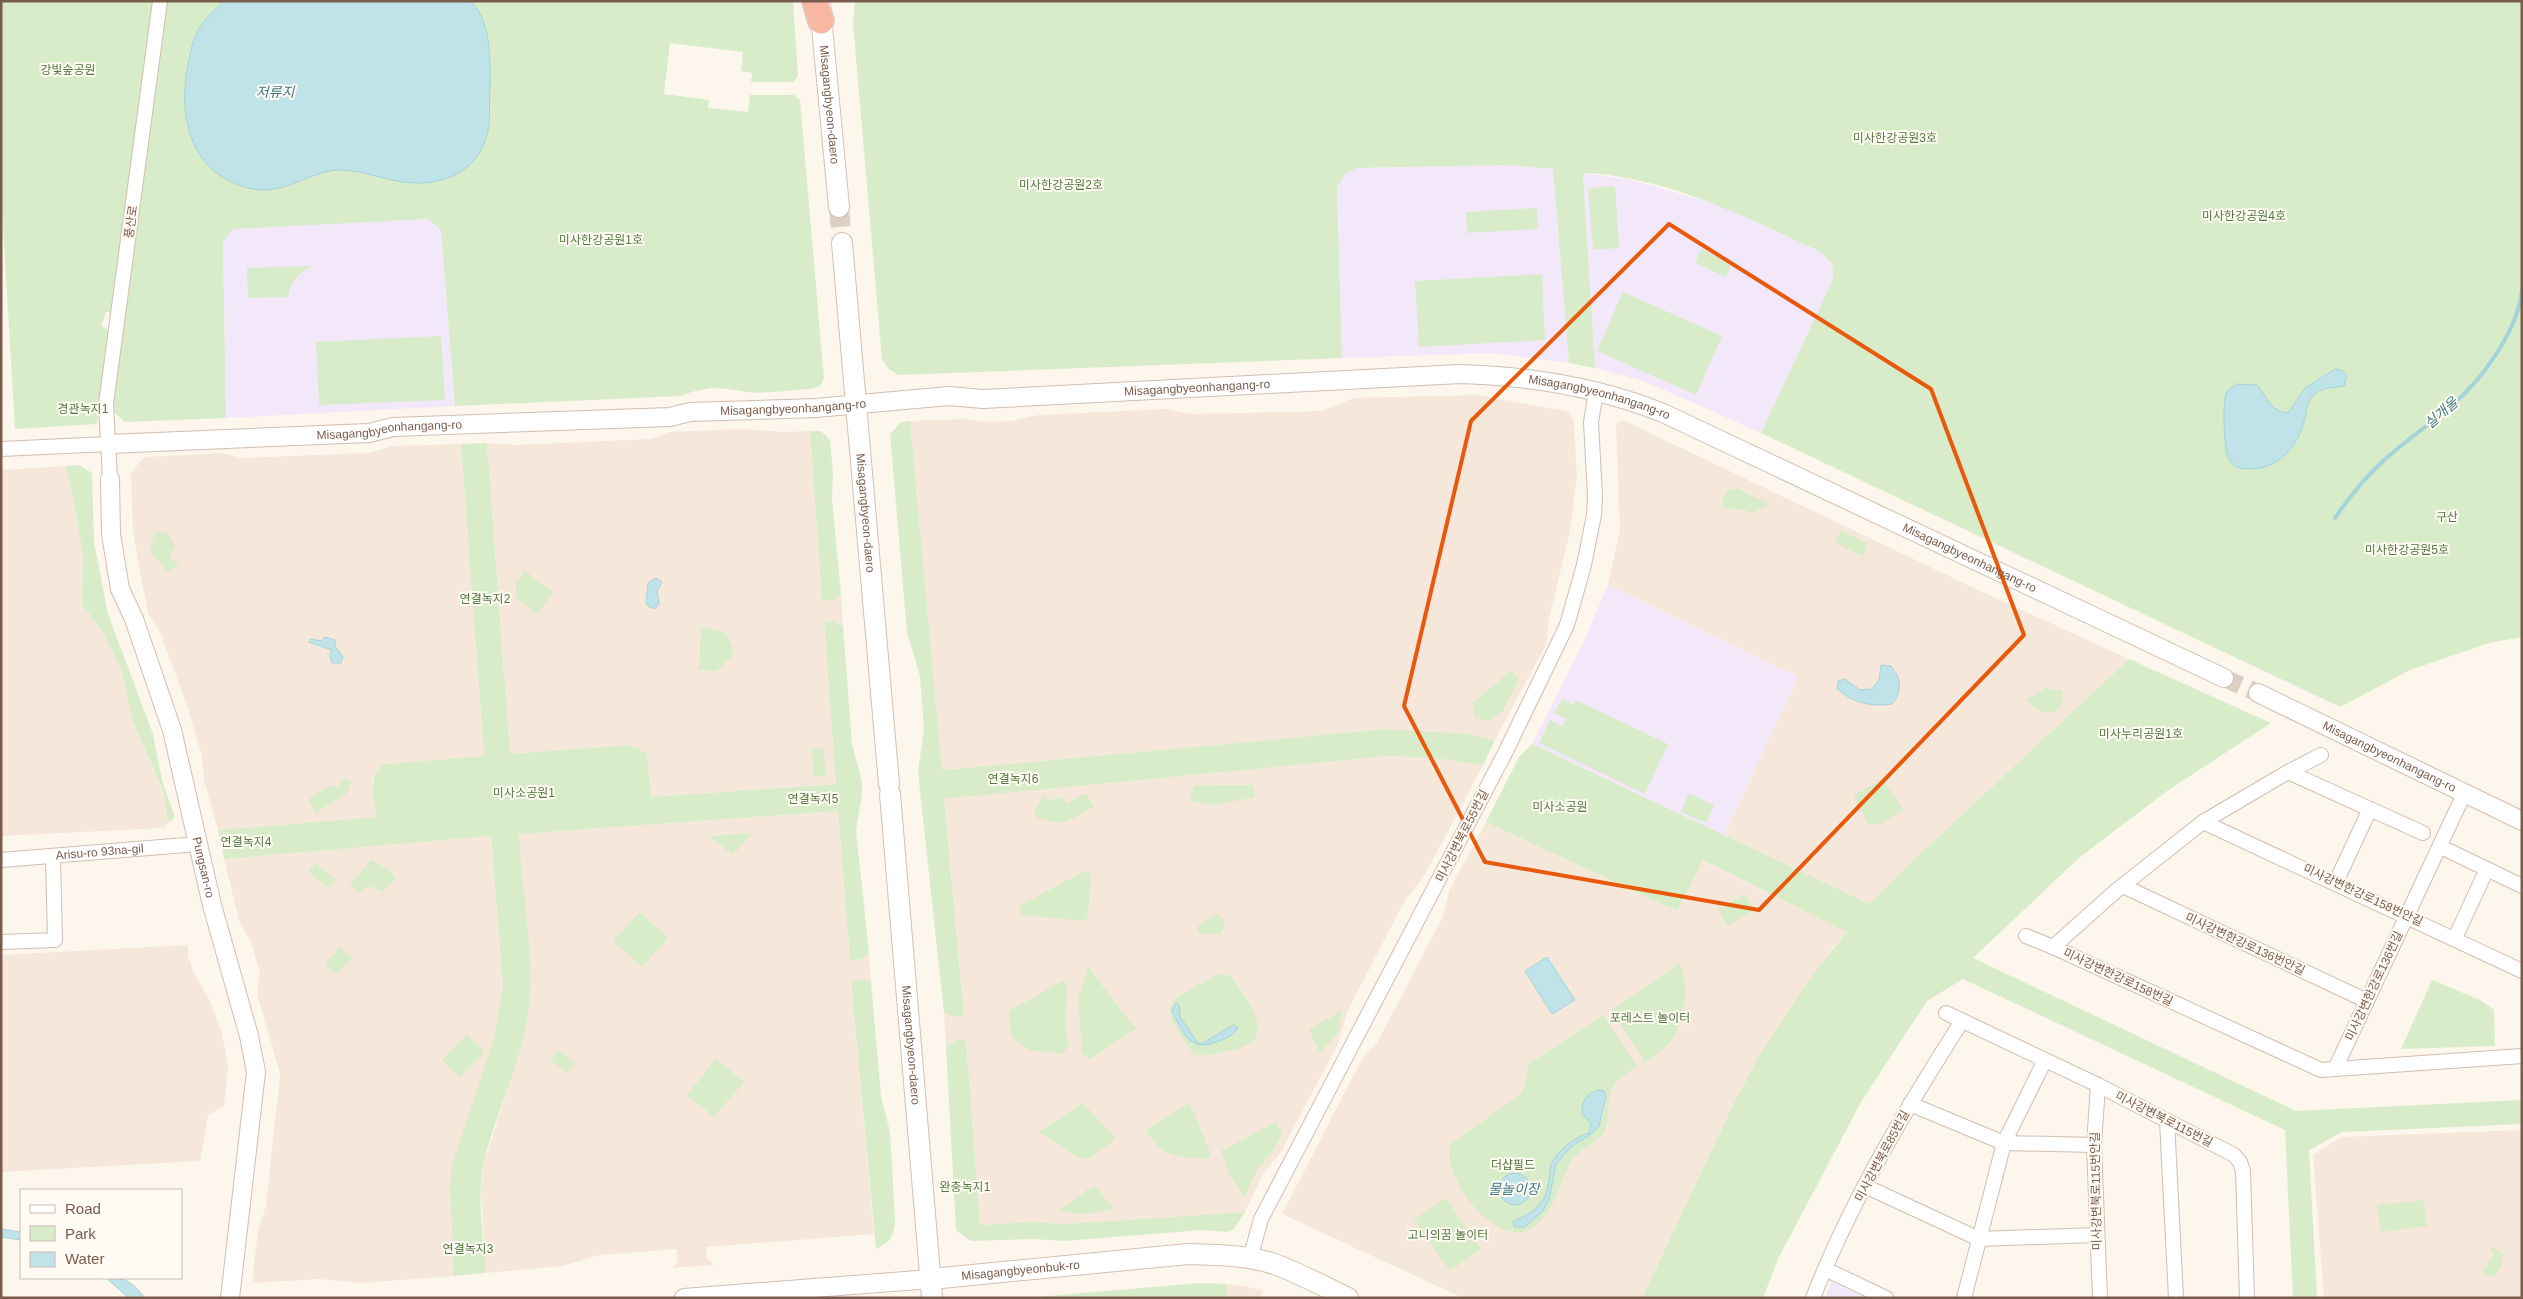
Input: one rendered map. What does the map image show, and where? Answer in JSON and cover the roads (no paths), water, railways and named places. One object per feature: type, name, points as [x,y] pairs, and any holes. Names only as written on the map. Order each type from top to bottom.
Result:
[{"type":"main road","name":"Misagangbyeon-daero","points":[[823,6],[838,207]]},
{"type":"main road","name":"Misagangbyeon-daero","points":[[842,244],[931,1288]]},
{"type":"main road","name":"Misagangbyeonbuk-ro","points":[[931,1288],[1188,1254],[1250,1258],[1278,1265],[1348,1298]]},
{"type":"street","name":"풍산로","points":[[109,444],[105,418],[106,404],[160,1]]},
{"type":"street","name":"Misagangbyeonhangang-ro","points":[[109,444],[369,433],[393,427],[637,419],[670,417],[690,412],[816,408],[949,396],[983,398],[1460,374],[1524,378],[1596,392],[1644,405],[1716,437],[2224,678]]},
{"type":"street","name":"미사강변북로55번길","points":[[1250,1258],[1259,1225],[1265,1212],[1504,755],[1567,625],[1584,566],[1594,515],[1595,497],[1591,429],[1596,392]]},
{"type":"street","points":[[1,449],[109,444]]},
{"type":"street","name":"Pungsan-ro","points":[[109,444],[112,534],[120,589],[134,619],[166,708],[212,905],[249,1036],[256,1072],[230,1298]]},
{"type":"street","name":"Misagangbyeonhangang-ro","points":[[2258,693],[2522,821]]},
{"type":"street","name":"미사강변한강로158번길","points":[[2321,755],[2288,772],[2203,822],[2123,886],[2054,947],[2322,1070],[2522,1056]]},
{"type":"street","points":[[2288,772],[2424,833]]},
{"type":"street","name":"미사강변한강로136번길","points":[[2335,1069],[2464,794]]},
{"type":"street","points":[[2336,882],[2370,809]]},
{"type":"street","name":"미사강변한강로158번안길","points":[[2203,822],[2336,882],[2522,970]]},
{"type":"street","name":"Arisu-ro 93na-gil","points":[[1,860],[53,858],[198,844]]},
{"type":"street","points":[[2441,846],[2522,886]]},
{"type":"street","points":[[1,942],[55,940],[53,858]]},
{"type":"street","points":[[2455,938],[2487,869]]},
{"type":"street","name":"미사강변한강로136번안길","points":[[2123,886],[2367,1001]]},
{"type":"street","points":[[2026,936],[2054,947]]},
{"type":"street","name":"미사강변북로115번길","points":[[1946,1013],[2098,1085],[2234,1155],[2244,1171],[2247,1298]]},
{"type":"street","name":"미사강변북로85번길","points":[[1813,1298],[1865,1186],[1910,1104],[1962,1021]]},
{"type":"street","points":[[1964,1298],[2004,1143],[2045,1060]]},
{"type":"street","name":"미사강변북로115번안길","points":[[2098,1085],[2094,1145],[2096,1235],[2100,1298]]},
{"type":"street","points":[[1910,1104],[2004,1143],[2094,1145]]},
{"type":"street","points":[[2167,1121],[2176,1298]]},
{"type":"street","points":[[1865,1186],[1979,1239],[2096,1235]]},
{"type":"street","points":[[1825,1269],[1886,1298]]},
{"type":"street","name":"Misagangbyeonbuk-ro","points":[[692,1297],[931,1288]]},
{"type":"water","name":"저류지","points":[[224,1],[470,1],[482,19],[486,30],[489,53],[489,125],[479,154],[459,173],[433,182],[403,182],[356,171],[340,170],[318,174],[276,189],[253,189],[232,182],[216,172],[203,159],[194,143],[188,125],[185,105],[185,85],[195,37],[210,14]]},
{"type":"water","points":[[2335,369],[2341,370],[2347,375],[2344,386],[2318,391],[2312,397],[2307,406],[2300,433],[2289,451],[2273,464],[2263,467],[2252,469],[2240,468],[2233,464],[2227,454],[2225,438],[2224,410],[2228,390],[2237,384],[2257,385],[2273,407],[2288,413],[2305,388]]},
{"type":"water","points":[[656,578],[662,582],[657,591],[659,604],[655,609],[646,603],[648,583]]},
{"type":"water","points":[[325,637],[335,640],[335,646],[343,657],[341,663],[332,663],[330,655],[332,650],[309,642],[310,639],[322,641]]},
{"type":"water","points":[[1881,665],[1891,666],[1899,681],[1898,695],[1892,704],[1877,705],[1863,703],[1850,698],[1837,689],[1838,681],[1845,679],[1860,690],[1872,689],[1879,680]]},
{"type":"water","points":[[1547,957],[1575,1000],[1552,1014],[1525,971]]},
{"type":"water","points":[[1176,1003],[1179,1005],[1180,1017],[1198,1043],[1203,1043],[1233,1025],[1238,1028],[1230,1036],[1219,1041],[1201,1045],[1195,1043],[1189,1040],[1180,1028],[1172,1011]]},
{"type":"water","points":[[1598,1090],[1604,1091],[1606,1096],[1599,1126],[1593,1133],[1572,1146],[1556,1164],[1549,1199],[1543,1211],[1525,1227],[1514,1227],[1513,1221],[1533,1211],[1542,1201],[1548,1188],[1550,1169],[1554,1159],[1572,1141],[1589,1133],[1591,1123],[1582,1114],[1583,1106],[1588,1096]]},
{"type":"water","name":"물놀이장","points":[[1515,1173],[1521,1174],[1526,1178],[1530,1183],[1530,1195],[1526,1200],[1521,1204],[1515,1205],[1509,1204],[1504,1200],[1500,1195],[1499,1189],[1500,1183],[1504,1178],[1509,1174]]},
{"type":"water","points":[[1,1229],[20,1232],[20,1240],[1,1237]]},
{"type":"water","points":[[107,1279],[119,1279],[128,1282],[145,1298],[129,1298]]},
{"type":"waterway","name":"실개울","points":[[2335,518],[2356,490],[2379,465],[2452,405],[2475,382],[2497,353],[2506,337],[2514,321],[2522,290]]},
{"type":"tunnel","points":[[839,207],[842,243]]},
{"type":"tunnel","points":[[2224,678],[2258,693]]},
{"type":"park label","name":"강빛숲공원","points":[[68,70]]},
{"type":"park label","name":"미사한강공원3호","points":[[1895,138]]},
{"type":"park label","name":"미사한강공원2호","points":[[1061,185]]},
{"type":"park label","name":"미사한강공원4호","points":[[2244,216]]},
{"type":"park label","name":"미사한강공원1호","points":[[601,240]]},
{"type":"park label","name":"경관녹지1","points":[[83,409]]},
{"type":"park label","name":"구산","points":[[2447,517]]},
{"type":"park label","name":"미사한강공원5호","points":[[2407,550]]},
{"type":"park label","name":"연결녹지2","points":[[485,599]]},
{"type":"park label","name":"미사누리공원1호","points":[[2141,734]]},
{"type":"park label","name":"연결녹지6","points":[[1013,779]]},
{"type":"park label","name":"미사소공원1","points":[[524,793]]},
{"type":"park label","name":"연결녹지5","points":[[813,799]]},
{"type":"park label","name":"미사소공원","points":[[1560,807]]},
{"type":"park label","name":"연결녹지4","points":[[246,842]]},
{"type":"park label","name":"포레스트 놀이터","points":[[1650,1018]]},
{"type":"park label","name":"더샵필드","points":[[1513,1165]]},
{"type":"park label","name":"완충녹지1","points":[[965,1187]]},
{"type":"park label","name":"고니의꿈 놀이터","points":[[1448,1235]]},
{"type":"park label","name":"연결녹지3","points":[[468,1249]]}]
